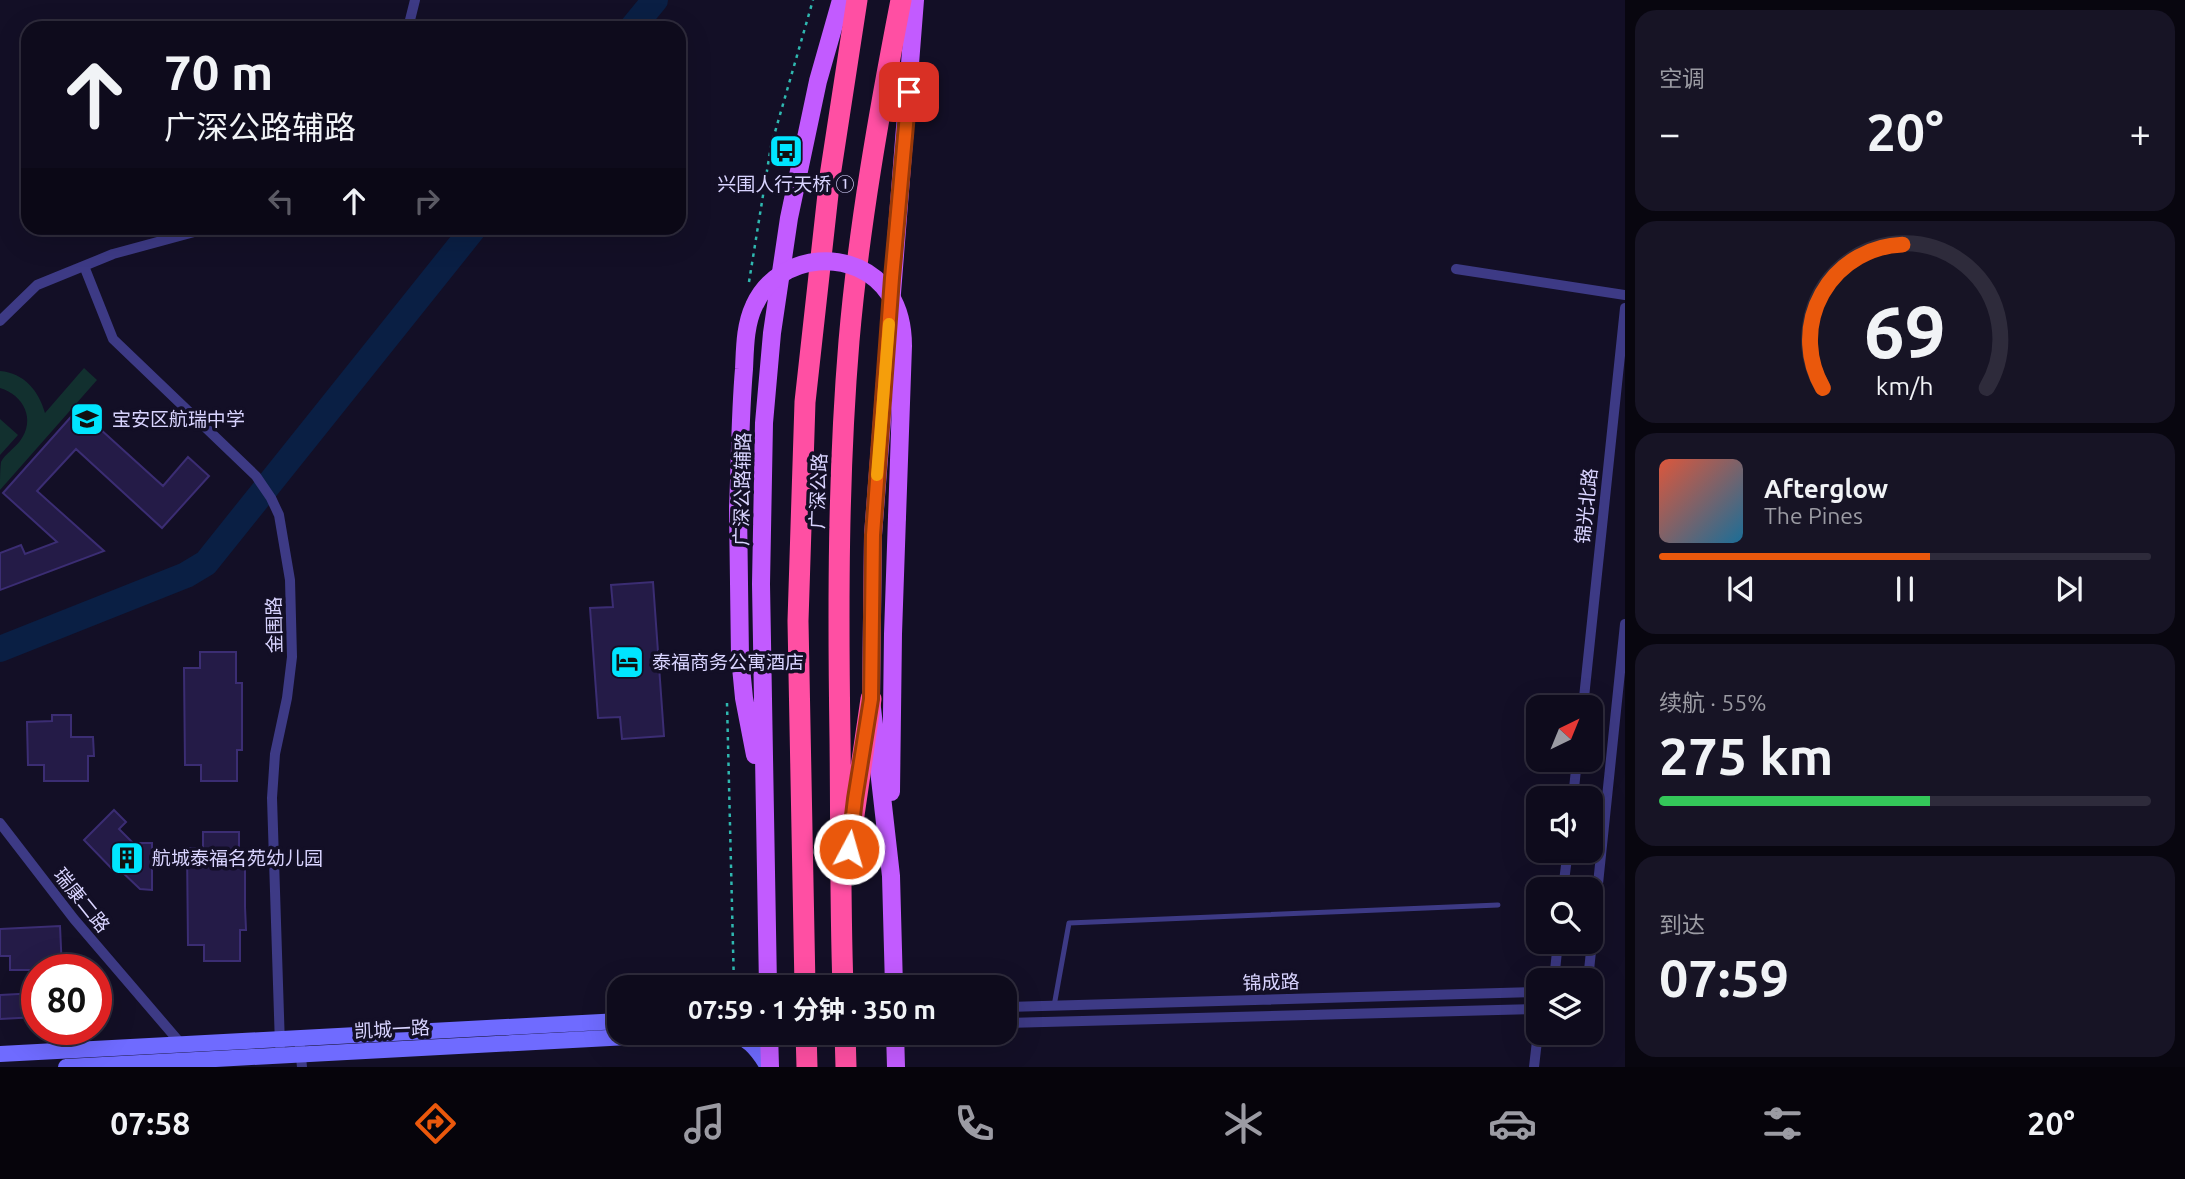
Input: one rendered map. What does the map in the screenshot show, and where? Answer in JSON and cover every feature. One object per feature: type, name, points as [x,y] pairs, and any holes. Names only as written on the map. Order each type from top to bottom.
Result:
[{"type":"highway","name":"广深公路","points":[[805,975],[797,621],[804,415],[830,176],[857,0]]},
{"type":"highway","name":"广深公路","points":[[843,975],[838,632],[844,413],[849,339],[867,188],[901,0]]},
{"type":"highway","points":[[841,925],[855,799],[871,699]]},
{"type":"highway","points":[[806,1045],[807,1067]]},
{"type":"highway","points":[[845,1045],[846,1067]]},
{"type":"main road","name":"广深公路辅路","points":[[768,975],[762,557],[764,423],[772,333],[789,218],[818,81],[841,0]]},
{"type":"main road","points":[[891,876],[871,699],[873,535],[915,0]]},
{"type":"main road","points":[[765,825],[740,657],[738,508],[749,318],[761,293],[780,274],[805,263],[832,261],[858,268],[881,283],[901,319],[903,346],[892,668],[891,876],[894,975]]},
{"type":"main road","points":[[769,1045],[769,1067]]},
{"type":"main road","points":[[896,1067],[897,1045]]},
{"type":"street","points":[[410,21],[415,0]]},
{"type":"street","points":[[0,321],[37,285],[113,254],[183,235]]},
{"type":"street","name":"金围路","points":[[84,266],[113,339],[249,469],[262,484],[279,515],[289,566],[292,657],[272,775],[280,1056]]},
{"type":"street","points":[[1456,269],[1625,295]]},
{"type":"street","name":"锦光北路","points":[[1584,695],[1625,308]]},
{"type":"street","points":[[1589,968],[1625,624]]},
{"type":"street","name":"瑞康二路","points":[[0,823],[74,919],[195,1060]]},
{"type":"street","name":"锦成路","points":[[1017,1007],[1526,992]]},
{"type":"street","name":"锦成路","points":[[1017,1023],[1526,1009]]},
{"type":"street","name":"凯城一路","points":[[66,1067],[280,1056],[607,1022]]},
{"type":"street","name":"凯城一路","points":[[0,1054],[280,1039],[300,1053],[607,1038]]},
{"type":"street","name":"凯城一路","points":[[750,1045],[769,1067]]},
{"type":"street","points":[[1534,1067],[1537,1045]]},
{"type":"lane","points":[[1054,1006],[1069,923],[1498,905]]},
{"type":"green space","points":[[84,368],[97,380],[0,490],[1,462],[25,433],[27,417],[16,396],[0,388],[0,371],[16,375],[29,384],[39,397],[45,413]]},
{"type":"green space","points":[[0,419],[18,435],[0,455]]},
{"type":"building","points":[[78,409],[163,486],[188,457],[209,476],[162,528],[76,449],[37,491],[104,551],[0,590],[0,553],[21,545],[25,554],[57,542],[3,493]]},
{"type":"building","name":"泰福商务公寓酒店","points":[[653,582],[664,736],[622,739],[620,717],[598,718],[590,608],[613,607],[611,585]]},
{"type":"building","points":[[200,652],[236,652],[236,683],[242,683],[242,750],[237,750],[237,781],[201,781],[201,765],[185,765],[184,668],[200,668]]},
{"type":"building","points":[[52,715],[71,715],[71,737],[93,737],[94,756],[88,756],[88,781],[44,781],[44,765],[28,765],[27,722],[52,721]]},
{"type":"building","name":"航城泰福名苑幼儿园","points":[[114,810],[126,822],[119,829],[133,843],[152,843],[152,890],[140,889],[119,869],[116,873],[84,840]]},
{"type":"building","points":[[203,832],[239,832],[239,863],[245,863],[246,930],[240,930],[240,961],[204,961],[204,945],[188,945],[187,848],[203,848]]},
{"type":"building","points":[[60,926],[61,954],[21,954],[21,970],[10,970],[10,956],[0,956],[0,929]]},
{"type":"building","points":[[21,994],[21,1018],[0,1019],[0,995]]},
{"type":"waterway","points":[[638,21],[655,0]]},
{"type":"waterway","points":[[0,649],[186,575],[206,563],[468,235]]},
{"type":"slow traffic","points":[[877,475],[889,324]]},
{"type":"place","name":"兴围人行天桥 ①","points":[[786,151]]},
{"type":"place","name":"宝安区航瑞中学","points":[[87,419]]},
{"type":"place","name":"泰福商务公寓酒店","points":[[627,662]]},
{"type":"place","name":"航城泰福名苑幼儿园","points":[[127,858]]},
{"type":"route","points":[[849,849],[871,699],[873,535],[909,92]]}]
